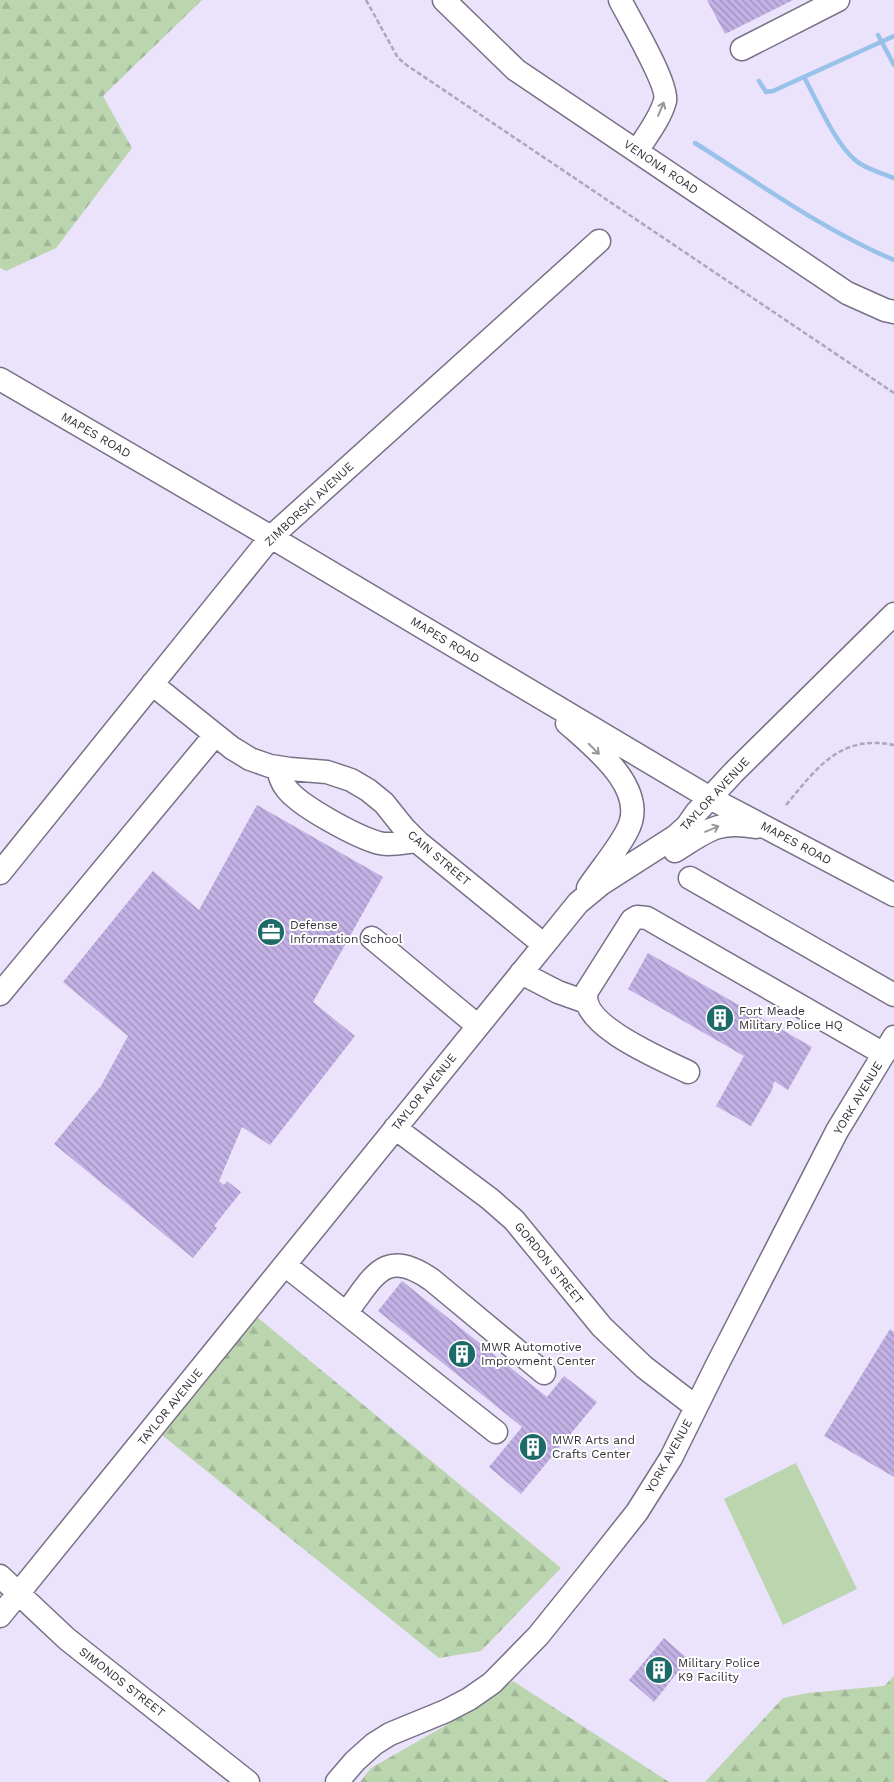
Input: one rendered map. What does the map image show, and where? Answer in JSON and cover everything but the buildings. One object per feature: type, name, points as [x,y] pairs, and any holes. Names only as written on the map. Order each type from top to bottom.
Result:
[{"type":"street","points":[[620,0],[660,78],[666,98],[661,112],[637,151]]},
{"type":"street","points":[[742,49],[838,0]]},
{"type":"street","name":"VENONA ROAD","points":[[459,5],[516,70],[847,292],[885,310],[894,312]]},
{"type":"street","name":"ZIMBORSKI AVENUE","points":[[0,873],[271,537],[600,241]]},
{"type":"street","name":"MAPES ROAD","points":[[0,379],[271,537],[710,798],[894,894]]},
{"type":"street","name":"TAYLOR AVENUE","points":[[0,1616],[578,903],[601,884],[676,836],[687,826],[734,772],[894,614]]},
{"type":"street","name":"CAIN STREET","points":[[152,684],[232,748],[250,758],[278,767],[327,772],[350,780],[368,790],[384,804],[417,841],[543,944]]},
{"type":"street","points":[[533,692],[609,763],[623,780],[631,796],[632,817],[628,830],[578,903]]},
{"type":"street","points":[[0,994],[215,735]]},
{"type":"street","points":[[278,767],[280,780],[287,790],[305,806],[357,834],[380,844],[417,841]]},
{"type":"street","points":[[578,903],[643,871],[715,827],[733,824],[771,830]]},
{"type":"street","points":[[690,878],[894,995]]},
{"type":"street","points":[[688,1072],[630,1042],[603,1025],[590,1011],[586,1002],[587,991],[627,926],[632,920],[640,916],[648,918],[889,1045]]},
{"type":"street","points":[[372,938],[478,1026]]},
{"type":"street","points":[[522,973],[558,992],[586,1002]]},
{"type":"street","name":"YORK AVENUE","points":[[337,1782],[355,1761],[374,1744],[390,1734],[446,1711],[469,1699],[492,1683],[516,1660],[637,1512],[671,1458],[837,1132],[889,1045]]},
{"type":"street","name":"GORDON STREET","points":[[395,1128],[490,1199],[514,1220],[602,1327],[644,1367],[696,1407]]},
{"type":"street","points":[[346,1313],[377,1274],[385,1267],[396,1264],[408,1266],[418,1270],[432,1280],[544,1374]]},
{"type":"street","points":[[286,1265],[496,1432]]},
{"type":"street","name":"SIMONDS STREET","points":[[0,1576],[67,1639],[248,1782]]},
{"type":"path","points":[[366,0],[398,58],[408,66],[894,393]]},
{"type":"path","points":[[786,804],[822,764],[838,752],[851,747],[876,742],[894,745]]},
{"type":"green space","points":[[0,0],[202,0],[103,96],[132,148],[56,248],[6,271],[0,268]]},
{"type":"green space","points":[[257,1317],[561,1568],[481,1651],[439,1658],[162,1435]]},
{"type":"green space","points":[[796,1463],[857,1589],[783,1625],[724,1499]]},
{"type":"green space","points":[[894,1676],[894,1782],[705,1782],[783,1698],[808,1693],[884,1686]]},
{"type":"green space","points":[[513,1681],[669,1782],[360,1782],[371,1768],[443,1727]]},
{"type":"waterway","points":[[878,35],[894,65]]},
{"type":"waterway","points":[[759,81],[766,92],[773,91],[894,36]]},
{"type":"waterway","points":[[804,77],[827,121],[848,153],[864,166],[894,178]]},
{"type":"waterway","points":[[695,143],[817,221],[894,260]]},
{"type":"place","name":"Defense Information School","points":[[271,932]]},
{"type":"place","name":"Fort Meade Military Police HQ","points":[[720,1018]]},
{"type":"place","name":"MWR Automotive Improvment Center","points":[[462,1354]]},
{"type":"place","name":"MWR Arts and Crafts Center","points":[[533,1447]]},
{"type":"place","name":"Military Police K9 Facility","points":[[659,1670]]}]
